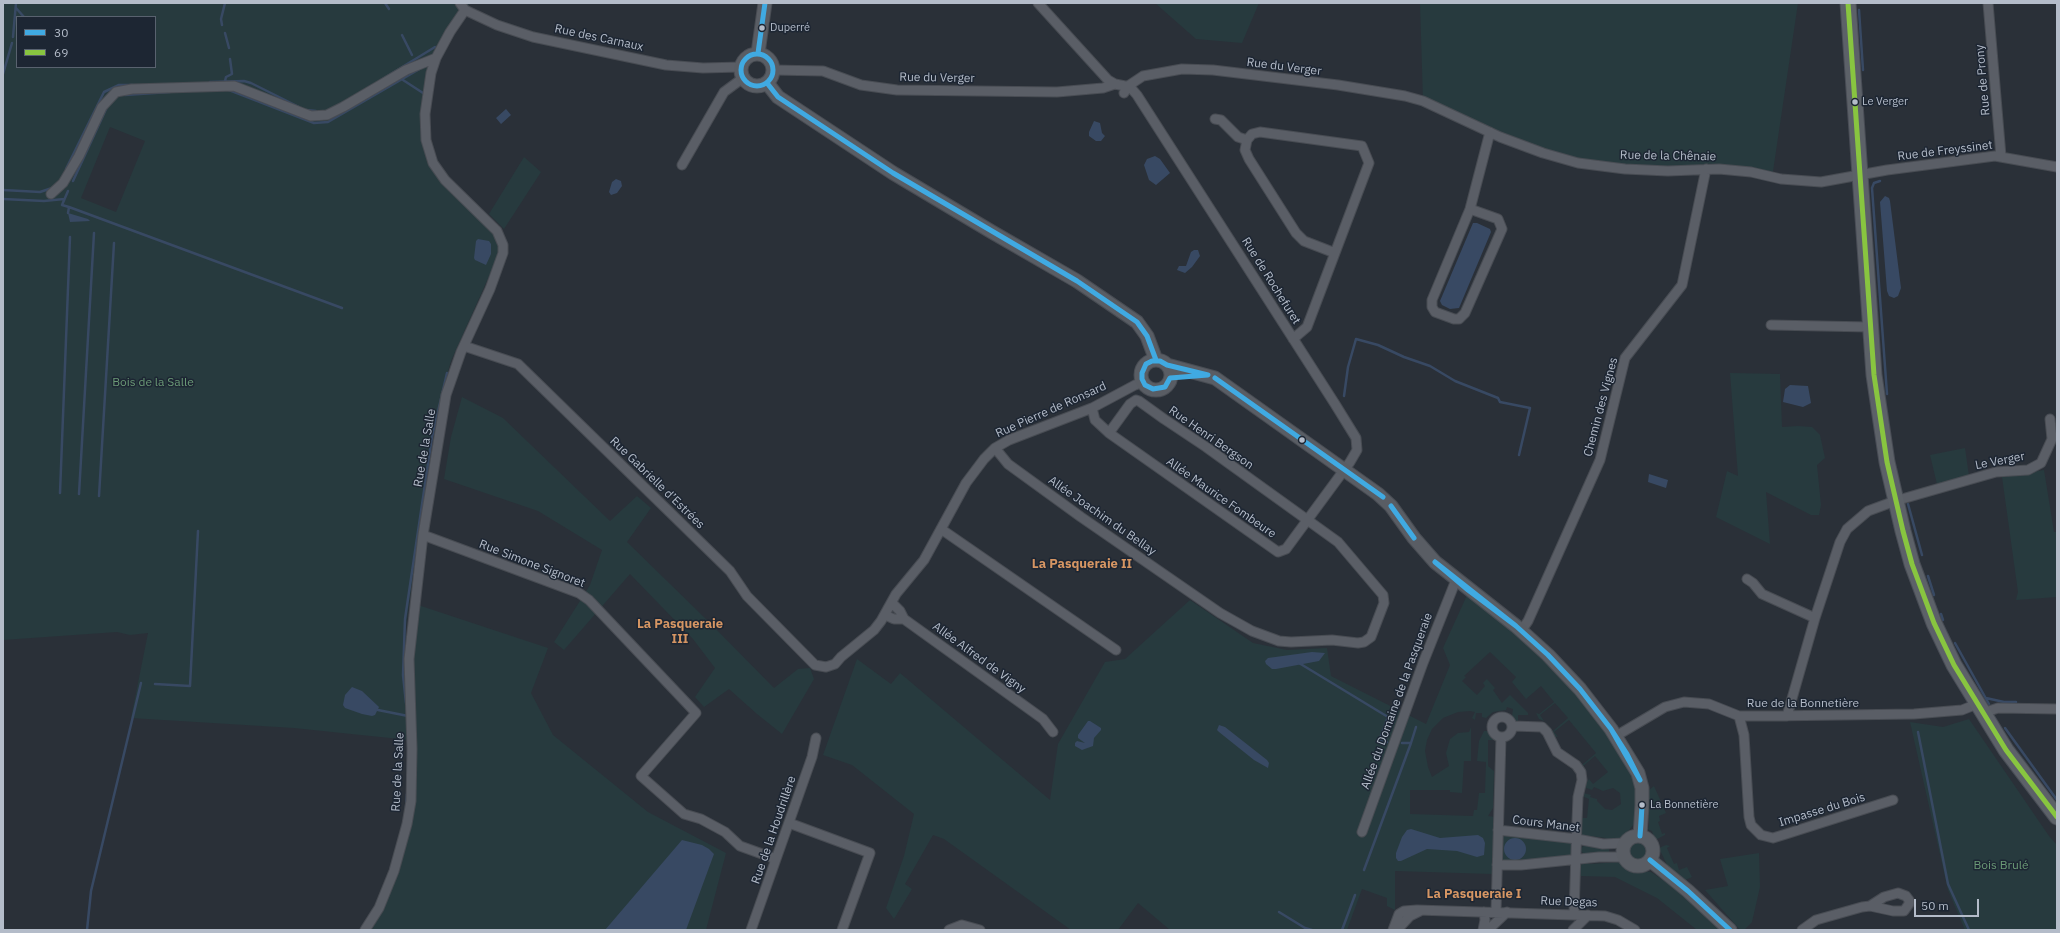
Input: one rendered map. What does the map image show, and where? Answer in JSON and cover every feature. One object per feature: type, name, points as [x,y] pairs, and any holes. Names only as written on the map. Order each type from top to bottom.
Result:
[{"type":"main road","points":[[1848,3],[1870,327],[1879,422],[1895,501],[1912,564],[1934,623],[1946,650],[1980,709],[2006,750],[2057,817]]},
{"type":"street","points":[[758,54],[765,3]]},
{"type":"street","points":[[1038,3],[1100,71],[1115,84]]},
{"type":"street","name":"Rue de Prony","points":[[1988,3],[2001,156]]},
{"type":"street","name":"Rue de la Salle","points":[[365,930],[382,901],[394,872],[407,824],[410,801],[412,748],[409,659],[423,535],[446,395],[464,346],[490,289],[501,260],[503,245],[497,231],[445,180],[433,164],[426,140],[425,114],[429,84],[436,58],[463,6]]},
{"type":"street","name":"Rue des Carnaux","points":[[463,6],[514,32],[533,37],[666,65],[742,73]]},
{"type":"street","points":[[682,165],[724,92],[742,73],[748,57],[758,54],[767,57],[772,63],[774,70],[771,78],[766,83],[755,86],[750,84],[742,73]]},
{"type":"street","points":[[50,194],[64,183],[79,156],[102,107],[116,92],[132,89],[234,86],[249,90],[303,113],[323,116],[334,113],[406,70],[436,58]]},
{"type":"street","name":"Rue du Verger","points":[[774,70],[823,71],[861,85],[898,90],[1057,92],[1103,88],[1126,89],[1144,76],[1166,71],[1213,70],[1338,85],[1405,96],[1437,107]]},
{"type":"street","points":[[1100,71],[1104,78],[1103,88]]},
{"type":"street","points":[[766,83],[778,97],[888,170],[1077,281],[1137,322],[1147,336],[1161,363],[1170,369],[1170,378],[1165,387],[1158,389],[1149,388],[1143,382],[1142,376],[1144,367],[1149,362],[1161,363],[1215,378],[1383,497],[1429,555],[1456,580],[1522,631],[1548,655],[1580,689],[1616,736],[1640,780],[1642,805],[1640,836]]},
{"type":"street","name":"Rue du Verger","points":[[1103,88],[1115,84],[1126,89]]},
{"type":"street","name":"Rue de Rochefuret","points":[[1126,89],[1134,91],[1356,438],[1356,453],[1344,469]]},
{"type":"street","name":"Rue de la Chênaie","points":[[1437,107],[1490,132],[1543,153],[1578,163],[1647,170],[1706,169],[1751,172],[1776,178],[1821,182],[1860,175]]},
{"type":"street","points":[[1215,119],[1221,120],[1238,137],[1247,140]]},
{"type":"street","points":[[1294,339],[1307,327],[1335,253],[1369,163],[1362,146],[1260,132],[1252,134],[1247,140],[1245,150],[1249,159],[1296,233],[1304,240],[1335,253]]},
{"type":"street","points":[[1470,209],[1498,219],[1502,229],[1465,313],[1459,319],[1454,319],[1435,312],[1432,304],[1470,209],[1490,132]]},
{"type":"street","name":"Rue de Freyssinet","points":[[1860,175],[2001,156],[2057,167]]},
{"type":"street","name":"Chemin des Vignes","points":[[1522,631],[1528,621],[1600,460],[1626,358],[1682,285],[1706,169]]},
{"type":"street","points":[[1771,325],[1870,327]]},
{"type":"street","name":"Rue Gabrielle d’Estrées","points":[[464,346],[518,364],[730,571],[747,596],[815,665]]},
{"type":"street","points":[[1170,378],[1208,375]]},
{"type":"street","name":"Rue Pierre de Ronsard","points":[[815,665],[826,668],[835,664],[841,657],[874,630],[885,615],[896,594],[924,560],[966,483],[984,459],[995,448],[1009,440],[1092,408],[1143,382]]},
{"type":"street","name":"Rue Henri Bergson","points":[[1109,433],[1130,404],[1136,400],[1139,401],[1308,520]]},
{"type":"street","name":"Allée Maurice Fombeure","points":[[1092,408],[1095,420],[1109,433],[1274,550],[1280,552],[1286,549],[1344,469]]},
{"type":"street","name":"Le Verger","points":[[1787,716],[1815,618],[1840,542],[1847,529],[1868,511],[1895,501],[1996,472],[2028,470],[2041,463],[2052,439],[2050,419]]},
{"type":"street","name":"Allée Joachim du Bellay","points":[[995,448],[1014,468],[1087,521],[1237,624],[1279,641],[1332,640],[1358,643],[1368,639],[1384,604],[1383,595],[1343,546],[1308,520]]},
{"type":"street","points":[[941,529],[1116,650]]},
{"type":"street","name":"Rue Simone Signoret","points":[[423,535],[579,594],[589,600],[696,713],[641,776],[684,814],[701,819],[725,832],[740,846],[776,859]]},
{"type":"street","points":[[1747,579],[1753,583],[1762,594],[1815,618]]},
{"type":"street","name":"Allée du Domaine de la Pasqueraie","points":[[1362,832],[1423,663],[1456,580]]},
{"type":"street","name":"Allée Alfred de Vigny","points":[[892,603],[900,611],[904,619],[1043,720],[1053,732]]},
{"type":"street","points":[[885,615],[894,619],[904,619]]},
{"type":"street","name":"Rue de la Bonnetière","points":[[1616,736],[1665,707],[1684,702],[1709,704],[1740,716],[1914,714],[1998,708],[2057,709]]},
{"type":"street","name":"Impasse du Bois","points":[[1740,716],[1744,735],[1749,817],[1751,825],[1761,835],[1773,838],[1893,800]]},
{"type":"street","points":[[1501,737],[1493,730],[1492,725],[1496,719],[1505,717],[1509,719],[1513,726]]},
{"type":"street","points":[[1501,737],[1509,734],[1513,726]]},
{"type":"street","points":[[1513,726],[1542,727],[1547,732],[1557,752],[1579,768],[1582,780],[1578,797],[1576,860],[1568,930]]},
{"type":"street","points":[[1498,830],[1501,737]]},
{"type":"street","name":"Rue de la Houdrillère","points":[[751,930],[812,757],[816,738]]},
{"type":"street","points":[[789,823],[870,853],[842,930]]},
{"type":"street","name":"Cours Manet","points":[[1496,912],[1498,830],[1577,839],[1603,844],[1625,843]]},
{"type":"street","points":[[1640,836],[1647,839],[1652,845],[1653,853],[1650,860],[1646,864],[1638,867],[1629,864],[1623,857],[1622,851],[1625,843],[1632,837],[1640,836]]},
{"type":"street","points":[[1497,865],[1521,865],[1623,857]]},
{"type":"street","points":[[1650,860],[1688,891],[1730,930]]},
{"type":"street","points":[[1802,930],[1816,920],[1870,906]]},
{"type":"street","name":"Rue Degas","points":[[1402,918],[1410,910],[1570,914],[1612,917],[1635,930]]},
{"type":"street","points":[[1483,930],[1485,920],[1484,912]]},
{"type":"street","points":[[1488,930],[1507,912]]},
{"type":"street","points":[[1573,930],[1588,915]]},
{"type":"street","points":[[1393,930],[1402,918]]},
{"type":"street","points":[[1397,930],[1402,918]]},
{"type":"street","points":[[949,930],[962,925],[980,930]]},
{"type":"green space","name":"Bois de la Salle","points":[[3,3],[470,3],[436,58],[426,103],[433,163],[497,231],[503,245],[451,361],[432,436],[406,626],[405,658],[409,740],[294,728],[131,718],[148,633],[130,635],[117,632],[3,640]],"holes":[[[110,127],[145,141],[116,212],[81,198]]]},
{"type":"green space","points":[[1155,3],[1259,3],[1242,43],[1196,39]]},
{"type":"green space","points":[[1420,3],[1798,3],[1772,178],[1751,172],[1625,169],[1543,153],[1423,101]]},
{"type":"green space","points":[[524,157],[541,172],[504,229],[489,214]]},
{"type":"green space","points":[[1730,373],[1780,374],[1782,427],[1812,427],[1820,435],[1825,458],[1817,465],[1821,505],[1819,515],[1811,515],[1766,492],[1770,544],[1716,517],[1727,471],[1738,476]]},
{"type":"green space","points":[[462,397],[503,418],[610,521],[637,496],[651,508],[627,542],[774,688],[798,669],[810,668],[814,679],[782,734],[729,689],[704,707],[695,697],[715,668],[693,639],[630,574],[564,650],[554,642],[590,585],[602,550],[538,511],[444,479],[451,437]]},
{"type":"green space","points":[[1965,448],[1969,476],[1937,484],[1930,455]]},
{"type":"green space","points":[[2044,470],[2054,532],[2057,532],[2057,597],[2016,600],[2018,592],[2002,477]]},
{"type":"green space","points":[[1468,593],[1511,628],[1568,683],[1611,736],[1636,783],[1636,809],[1634,824],[1621,840],[1608,841],[1606,838],[1590,836],[1586,839],[1581,836],[1580,818],[1587,818],[1589,799],[1582,796],[1583,793],[1591,795],[1590,797],[1597,799],[1597,801],[1605,809],[1612,810],[1621,804],[1620,793],[1613,788],[1603,791],[1594,787],[1592,790],[1584,787],[1589,779],[1593,784],[1608,772],[1595,756],[1583,766],[1587,771],[1577,762],[1582,765],[1596,753],[1569,720],[1554,732],[1558,737],[1553,736],[1549,726],[1553,731],[1568,718],[1555,703],[1540,715],[1544,721],[1539,719],[1536,713],[1539,714],[1554,702],[1541,686],[1526,699],[1512,682],[1516,677],[1490,652],[1464,676],[1466,677],[1462,681],[1477,695],[1485,686],[1483,683],[1487,679],[1495,688],[1493,690],[1502,703],[1510,695],[1528,713],[1528,715],[1518,715],[1518,722],[1516,722],[1512,716],[1513,709],[1507,707],[1506,710],[1493,712],[1486,718],[1482,717],[1482,713],[1476,713],[1475,720],[1472,718],[1475,712],[1470,711],[1458,712],[1443,718],[1432,729],[1427,740],[1425,751],[1428,767],[1432,777],[1449,766],[1446,753],[1450,739],[1458,733],[1469,732],[1471,727],[1471,761],[1464,761],[1462,793],[1450,792],[1450,790],[1410,790],[1410,814],[1473,816],[1474,810],[1477,810],[1479,793],[1485,793],[1486,762],[1477,761],[1479,741],[1484,731],[1489,731],[1496,740],[1488,740],[1488,766],[1494,771],[1493,808],[1488,816],[1495,817],[1492,874],[1395,871],[1395,910],[1387,906],[1387,898],[1362,889],[1347,930],[1170,930],[1138,903],[1118,930],[1071,930],[944,839],[933,835],[905,884],[912,889],[894,919],[886,908],[904,856],[914,814],[852,765],[823,755],[857,659],[891,684],[900,673],[1050,800],[1058,744],[1105,662],[1125,659],[1190,600],[1253,643],[1287,650],[1327,648],[1331,676],[1426,724],[1450,665],[1443,648]]},
{"type":"green space","points":[[418,605],[548,648],[531,693],[553,735],[648,812],[726,853],[706,930],[372,930],[399,872],[414,806],[414,642]]},
{"type":"green space","name":"Bois Brulé","points":[[1969,719],[2049,836],[2057,845],[2057,930],[1965,930],[1948,890],[1910,722],[1943,727]]},
{"type":"green space","points":[[1654,786],[1666,813],[1659,816],[1660,821],[1658,822],[1662,834],[1665,833],[1665,835],[1655,840],[1652,831],[1647,829],[1649,826],[1649,790]]},
{"type":"green space","points":[[1506,835],[1570,842],[1573,846],[1571,856],[1505,862],[1501,857],[1503,837]]},
{"type":"green space","points":[[1637,841],[1644,844],[1647,851],[1644,858],[1637,861],[1630,858],[1627,851],[1630,844]]},
{"type":"green space","points":[[1585,844],[1609,847],[1609,854],[1586,856],[1580,850]]},
{"type":"green space","points":[[1666,845],[1670,846],[1667,848],[1674,864],[1677,863],[1679,870],[1687,867],[1692,877],[1683,881],[1670,871],[1659,848]]},
{"type":"green space","points":[[1759,853],[1760,887],[1752,922],[1744,930],[1740,930],[1705,890],[1728,886],[1720,859]]},
{"type":"green space","points":[[1585,862],[1589,864],[1621,862],[1628,869],[1651,872],[1687,896],[1725,930],[1697,930],[1657,898],[1615,877],[1581,876],[1579,867]]},
{"type":"water","points":[[506,109],[511,115],[501,124],[496,118]]},
{"type":"water","points":[[1094,121],[1100,123],[1102,133],[1105,136],[1101,141],[1096,141],[1089,136],[1089,132]]},
{"type":"water","points":[[1155,156],[1160,159],[1170,173],[1156,185],[1149,180],[1144,165],[1147,159]]},
{"type":"water","points":[[616,179],[621,181],[622,186],[617,193],[611,195],[609,192],[612,182]]},
{"type":"water","points":[[1885,196],[1889,198],[1890,201],[1901,288],[1898,296],[1894,298],[1889,296],[1887,291],[1880,202]]},
{"type":"water","points":[[68,213],[88,219],[90,221],[70,222]]},
{"type":"water","points":[[1473,223],[1477,223],[1490,229],[1491,232],[1459,308],[1450,309],[1442,305],[1440,301]]},
{"type":"water","points":[[478,239],[489,241],[491,244],[491,254],[486,265],[475,260],[474,258],[476,241]]},
{"type":"water","points":[[1198,250],[1200,256],[1192,267],[1185,273],[1177,270],[1179,266],[1186,266],[1191,252]]},
{"type":"water","points":[[1790,385],[1808,386],[1811,403],[1803,407],[1783,402],[1785,389]]},
{"type":"water","points":[[1649,474],[1668,480],[1666,488],[1648,482]]},
{"type":"water","points":[[1312,652],[1325,653],[1319,661],[1276,669],[1272,669],[1266,664],[1265,661],[1268,658]]},
{"type":"water","points":[[352,687],[362,691],[379,707],[375,715],[372,716],[362,714],[345,708],[343,705],[345,695]]},
{"type":"water","points":[[1088,721],[1101,728],[1101,730],[1094,738],[1093,746],[1082,750],[1075,746],[1075,743],[1077,741],[1085,743],[1078,738],[1078,735]]},
{"type":"water","points":[[1219,725],[1225,727],[1267,760],[1269,763],[1268,768],[1254,760],[1219,732],[1217,730]]},
{"type":"water","points":[[1411,829],[1440,838],[1478,835],[1483,838],[1485,843],[1484,855],[1477,857],[1457,851],[1427,849],[1398,861],[1396,858],[1396,853],[1402,837],[1407,830]]},
{"type":"water","points":[[1515,838],[1519,839],[1525,845],[1525,853],[1519,859],[1515,860],[1511,859],[1505,853],[1504,849],[1505,845],[1511,839]]},
{"type":"water","points":[[682,840],[702,845],[714,854],[686,930],[605,930]]},
{"type":"waterway","points":[[13,37],[16,3]]},
{"type":"waterway","points":[[222,25],[221,19],[225,3]]},
{"type":"waterway","points":[[385,3],[389,9]]},
{"type":"waterway","points":[[16,8],[23,16]]},
{"type":"waterway","points":[[1859,10],[1863,70]]},
{"type":"waterway","points":[[225,33],[229,48]]},
{"type":"waterway","points":[[402,35],[412,55]]},
{"type":"waterway","points":[[3,74],[12,43]]},
{"type":"waterway","points":[[381,80],[435,47]]},
{"type":"waterway","points":[[225,81],[226,77],[232,74],[230,59]]},
{"type":"waterway","points":[[229,90],[314,123],[328,122],[423,67]]},
{"type":"waterway","points":[[403,80],[423,93]]},
{"type":"waterway","points":[[210,82],[244,81],[299,107]]},
{"type":"waterway","points":[[66,169],[104,92],[119,85],[133,85]]},
{"type":"waterway","points":[[125,95],[170,92]]},
{"type":"waterway","points":[[73,181],[107,107]]},
{"type":"waterway","points":[[306,110],[316,111]]},
{"type":"waterway","points":[[1880,181],[1874,183],[1872,188],[1887,394]]},
{"type":"waterway","points":[[3,190],[40,192],[52,188]]},
{"type":"waterway","points":[[68,191],[62,205],[69,207]]},
{"type":"waterway","points":[[3,199],[44,201],[64,199]]},
{"type":"waterway","points":[[68,213],[69,207],[342,308]]},
{"type":"waterway","points":[[79,494],[94,233]]},
{"type":"waterway","points":[[60,493],[70,237]]},
{"type":"waterway","points":[[99,496],[114,243]]},
{"type":"waterway","points":[[1344,396],[1348,367],[1356,339],[1378,345],[1404,357],[1430,366],[1455,381],[1498,398],[1500,402],[1530,408],[1519,455]]},
{"type":"waterway","points":[[406,703],[403,675],[405,619],[432,437],[447,373]]},
{"type":"waterway","points":[[1908,504],[1922,555]]},
{"type":"waterway","points":[[155,684],[190,686],[198,531]]},
{"type":"waterway","points":[[1928,576],[1934,595]]},
{"type":"waterway","points":[[1941,614],[1943,620]]},
{"type":"waterway","points":[[1955,643],[1989,704]]},
{"type":"waterway","points":[[1299,663],[1388,717],[1379,741],[1387,742]]},
{"type":"waterway","points":[[87,930],[91,891],[141,683]]},
{"type":"waterway","points":[[1986,698],[2004,702],[2016,702]]},
{"type":"waterway","points":[[378,710],[408,716],[408,714]]},
{"type":"waterway","points":[[1411,743],[1416,727]]},
{"type":"waterway","points":[[2005,728],[2057,800]]},
{"type":"waterway","points":[[1918,732],[1948,884],[1969,930]]},
{"type":"waterway","points":[[1364,870],[1411,743],[1402,743]]},
{"type":"waterway","points":[[406,807],[407,794]]},
{"type":"waterway","points":[[1342,930],[1355,895]]},
{"type":"waterway","points":[[1279,912],[1305,928],[1312,930]]},
{"type":"transit line","name":"30","points":[[758,53],[765,3]]},
{"type":"transit line","name":"69","points":[[1848,3],[1874,375],[1887,462],[1903,531],[1912,564],[1934,623],[1954,665],[2006,750],[2057,817]]},
{"type":"transit line","name":"30","points":[[754,54],[760,54],[770,61],[773,70],[772,76],[766,83],[760,86],[754,86],[744,79],[741,73],[741,67],[748,57],[754,54]]},
{"type":"transit line","name":"30","points":[[767,83],[778,97],[893,173],[1077,281],[1137,322],[1147,336],[1156,360]]},
{"type":"transit line","name":"30","points":[[1152,361],[1160,361],[1167,365],[1208,375],[1170,378],[1165,387],[1153,389],[1145,385],[1142,379],[1142,373],[1146,364],[1152,361]]},
{"type":"transit line","name":"30","points":[[1215,378],[1383,497]]},
{"type":"transit line","name":"30","points":[[1215,378],[1383,497]]},
{"type":"transit line","name":"30","points":[[1391,506],[1414,538]]},
{"type":"transit line","name":"30","points":[[1391,506],[1414,538]]},
{"type":"transit line","name":"30","points":[[1435,562],[1516,626]]},
{"type":"transit line","name":"30","points":[[1435,562],[1468,590],[1516,626]]},
{"type":"transit line","name":"30","points":[[1516,626],[1548,655]]},
{"type":"transit line","name":"30","points":[[1516,626],[1548,655]]},
{"type":"transit line","name":"30","points":[[1548,655],[1580,689]]},
{"type":"transit line","name":"30","points":[[1548,655],[1580,689]]},
{"type":"transit line","name":"30","points":[[1580,689],[1611,729]]},
{"type":"transit line","name":"30","points":[[1580,689],[1611,729]]},
{"type":"transit line","name":"30","points":[[1611,729],[1627,754],[1640,780]]},
{"type":"transit line","name":"30","points":[[1611,729],[1640,780]]},
{"type":"transit line","name":"30","points":[[1642,805],[1641,824],[1640,836],[1642,805]]},
{"type":"transit line","name":"30","points":[[1650,860],[1688,891],[1730,930]]},
{"type":"place","name":"Duperré","points":[[762,28]]},
{"type":"place","name":"Le Verger","points":[[1855,102]]},
{"type":"place","name":"La Bonnetière","points":[[1642,805]]},
{"type":"district","name":"La Pasqueraie II","points":[[1082,564]]},
{"type":"district","name":"La Pasqueraie III","points":[[680,632]]},
{"type":"district","name":"La Pasqueraie I","points":[[1474,894]]}]
